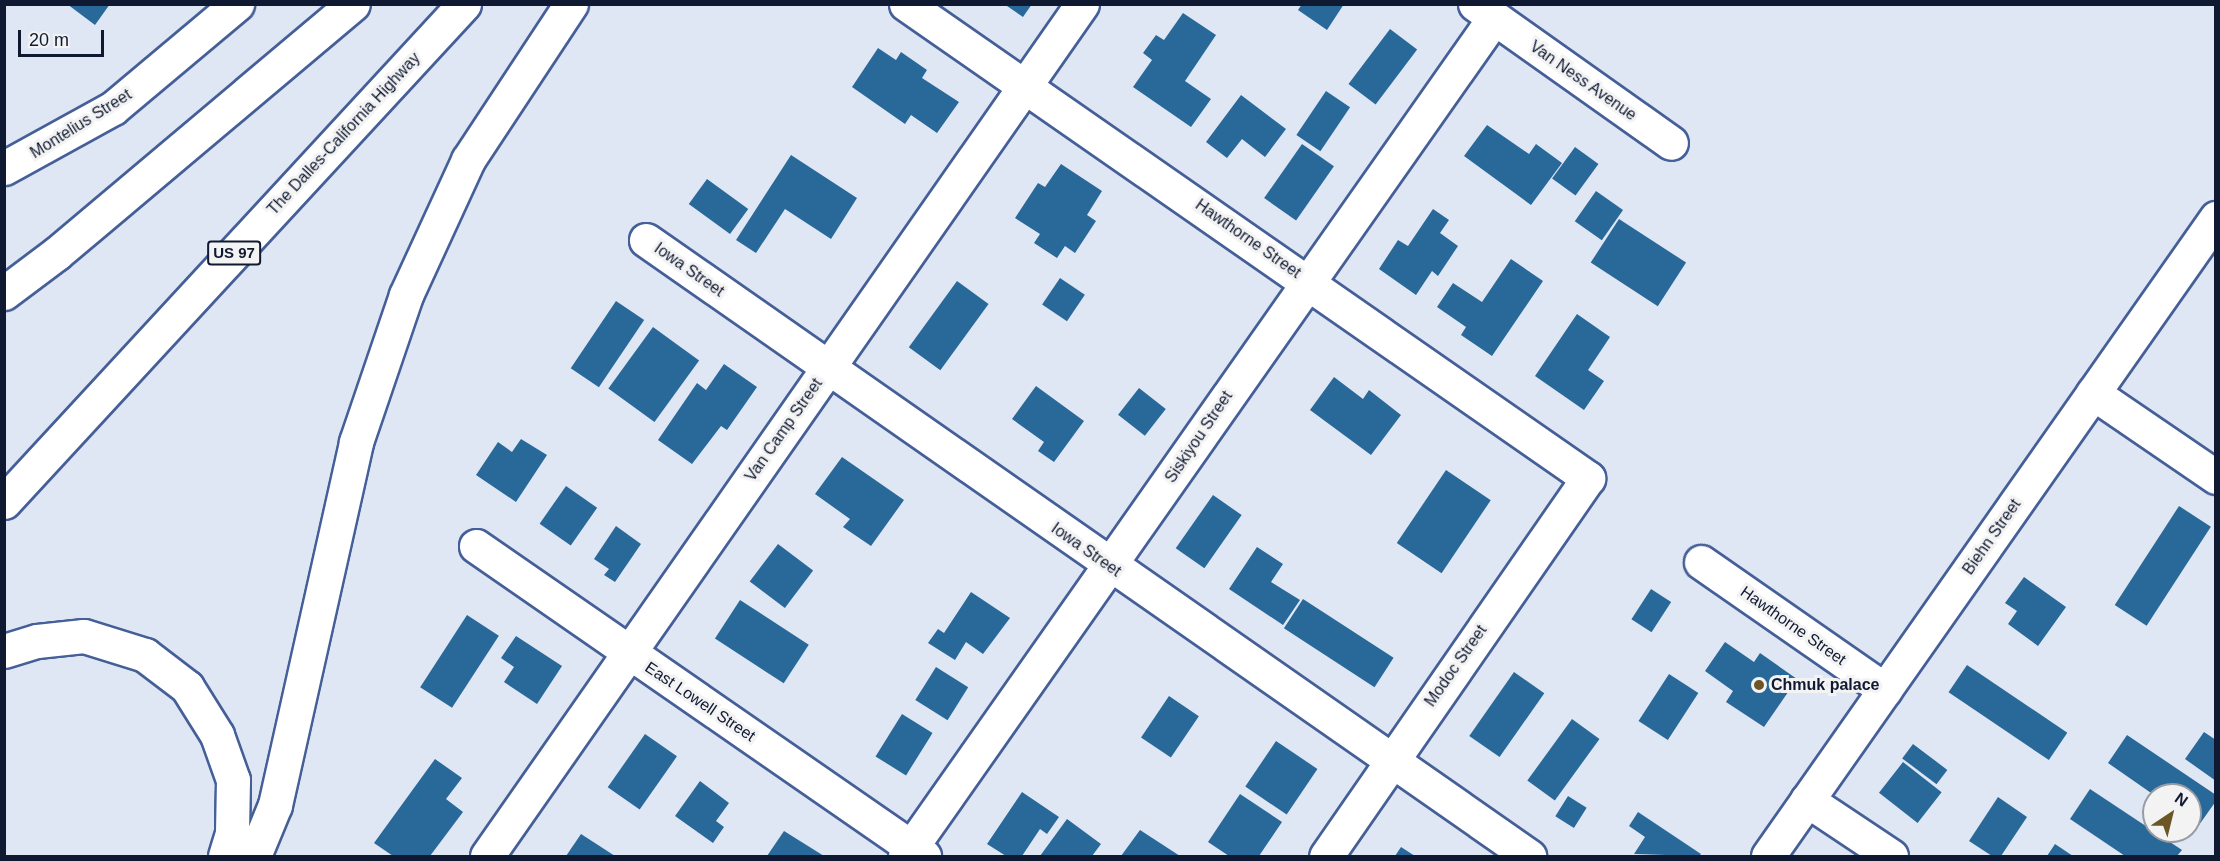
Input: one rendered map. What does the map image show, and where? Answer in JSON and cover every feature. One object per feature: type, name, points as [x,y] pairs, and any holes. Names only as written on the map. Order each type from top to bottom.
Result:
[{"type":"main road","name":"Montelius Street","points":[[4,168],[112,108],[170,65],[237,4]]},
{"type":"main road","points":[[4,293],[56,254],[353,4]]},
{"type":"main road","name":"The Dalles-California Highway","points":[[4,502],[464,4]]},
{"type":"main road","points":[[254,856],[275,805],[356,442],[406,295],[468,160],[571,4]]},
{"type":"main road","name":"Hawthorne Street","points":[[906,4],[1588,477]]},
{"type":"main road","name":"Van Camp Street","points":[[487,856],[1082,4]]},
{"type":"main road","name":"Van Ness Avenue","points":[[1485,11],[1671,142]]},
{"type":"main road","name":"Siskiyou Street","points":[[913,853],[1307,280],[1485,11]]},
{"type":"main road","name":"Biehn Street","points":[[1768,856],[2216,218]]},
{"type":"main road","name":"Iowa Street","points":[[646,240],[1110,567],[1529,856]]},
{"type":"main road","points":[[2093,393],[2216,477]]},
{"type":"main road","name":"Modoc Street","points":[[1326,856],[1390,760],[1588,477]]},
{"type":"main road","name":"East Lowell Street","points":[[476,546],[913,853]]},
{"type":"main road","name":"Hawthorne Street","points":[[1701,562],[1885,690]]},
{"type":"main road","points":[[4,651],[37,641],[84,636],[145,655],[187,687],[217,735],[233,780],[232,833],[225,856]]},
{"type":"main road","points":[[1807,800],[1891,856]]},
{"type":"building","points":[[67,4],[110,4],[95,25]]},
{"type":"building","points":[[1004,4],[1032,4],[1023,17]]},
{"type":"building","points":[[1302,4],[1344,4],[1327,30],[1298,10]]},
{"type":"building","points":[[1183,13],[1216,35],[1185,81],[1211,99],[1191,127],[1133,87],[1152,60],[1143,53],[1156,35],[1164,40]]},
{"type":"building","points":[[1390,29],[1417,49],[1376,105],[1348,84]]},
{"type":"building","points":[[878,48],[896,60],[901,52],[927,70],[922,78],[959,102],[937,133],[911,115],[905,124],[852,87]]},
{"type":"building","points":[[1326,91],[1350,107],[1320,151],[1296,135]]},
{"type":"building","points":[[1241,95],[1286,129],[1265,157],[1242,139],[1227,158],[1206,142]]},
{"type":"building","points":[[1487,125],[1529,154],[1536,144],[1562,163],[1531,205],[1464,156]]},
{"type":"building","points":[[1302,144],[1334,166],[1296,220],[1264,198]]},
{"type":"building","points":[[1575,147],[1598,164],[1576,196],[1552,179]]},
{"type":"building","points":[[791,155],[857,198],[831,239],[785,209],[756,253],[736,240]]},
{"type":"building","points":[[1061,164],[1102,191],[1087,215],[1096,221],[1075,253],[1065,246],[1057,258],[1034,243],[1040,234],[1015,218],[1038,183],[1045,187]]},
{"type":"building","points":[[707,179],[748,209],[730,234],[689,204]]},
{"type":"building","points":[[1596,191],[1623,210],[1602,240],[1575,221]]},
{"type":"building","points":[[1433,209],[1449,220],[1440,233],[1458,246],[1438,276],[1432,271],[1416,295],[1379,269],[1398,240],[1408,246]]},
{"type":"building","points":[[1619,219],[1686,263],[1658,306],[1591,263]]},
{"type":"building","points":[[1511,259],[1543,281],[1492,356],[1461,335],[1466,327],[1437,307],[1453,283],[1482,302]]},
{"type":"building","points":[[1060,278],[1085,295],[1067,321],[1042,305]]},
{"type":"building","points":[[957,281],[989,304],[940,370],[909,347]]},
{"type":"building","points":[[616,301],[644,320],[599,387],[571,368]]},
{"type":"building","points":[[1577,314],[1610,337],[1588,370],[1604,381],[1584,410],[1535,376]]},
{"type":"building","points":[[653,327],[699,361],[654,422],[608,388]]},
{"type":"building","points":[[724,364],[757,387],[727,430],[721,426],[692,464],[658,440],[697,383],[706,390]]},
{"type":"building","points":[[1334,377],[1363,399],[1369,390],[1401,415],[1371,455],[1310,410]]},
{"type":"building","points":[[1036,386],[1084,421],[1054,462],[1038,451],[1044,442],[1012,419]]},
{"type":"building","points":[[1139,388],[1166,409],[1145,436],[1118,415]]},
{"type":"building","points":[[521,439],[547,455],[516,502],[476,475],[498,442],[512,452]]},
{"type":"building","points":[[842,457],[904,500],[871,546],[843,527],[850,519],[815,494]]},
{"type":"building","points":[[1446,470],[1491,500],[1442,573],[1397,543]]},
{"type":"building","points":[[566,486],[597,508],[571,545],[540,524]]},
{"type":"building","points":[[1213,495],[1242,515],[1204,568],[1176,548]]},
{"type":"building","points":[[2179,506],[2211,527],[2147,626],[2115,605]]},
{"type":"building","points":[[616,526],[641,544],[615,582],[604,575],[609,569],[594,559]]},
{"type":"building","points":[[778,544],[813,570],[785,608],[750,582]]},
{"type":"building","points":[[1257,547],[1283,564],[1271,582],[1300,600],[1283,625],[1229,589]]},
{"type":"building","points":[[2024,577],[2066,607],[2038,646],[2008,624],[2017,611],[2005,603]]},
{"type":"building","points":[[1651,589],[1671,602],[1652,632],[1631,619]]},
{"type":"building","points":[[971,592],[1010,618],[983,654],[966,642],[955,660],[928,643],[938,629],[944,633]]},
{"type":"building","points":[[1303,599],[1394,658],[1375,687],[1284,628]]},
{"type":"building","points":[[740,600],[809,645],[784,683],[715,639]]},
{"type":"building","points":[[467,615],[499,636],[452,708],[420,687]]},
{"type":"building","points":[[516,636],[562,666],[537,704],[504,682],[514,667],[501,658]]},
{"type":"building","name":"Chmuk palace","points":[[1725,642],[1754,662],[1760,653],[1797,679],[1764,727],[1726,702],[1733,691],[1705,671]]},
{"type":"building","points":[[1967,665],[2067,733],[2049,760],[1949,692]]},
{"type":"building","points":[[936,667],[968,687],[948,720],[915,700]]},
{"type":"building","points":[[1514,672],[1544,693],[1500,757],[1469,736]]},
{"type":"building","points":[[1669,674],[1698,693],[1668,740],[1639,721]]},
{"type":"building","points":[[1169,696],[1199,716],[1171,758],[1141,737]]},
{"type":"building","points":[[902,714],[933,733],[906,775],[876,756]]},
{"type":"building","points":[[1572,719],[1600,739],[1555,800],[1527,780]]},
{"type":"building","points":[[2204,732],[2216,740],[2216,781],[2185,759]]},
{"type":"building","points":[[645,734],[677,756],[640,810],[608,787]]},
{"type":"building","points":[[2127,735],[2198,783],[2142,783],[2142,787],[2108,763]]},
{"type":"building","points":[[1276,741],[1317,769],[1287,815],[1245,787]]},
{"type":"building","points":[[1913,744],[1947,770],[1937,784],[1902,758]]},
{"type":"building","points":[[435,759],[462,778],[446,799],[463,812],[430,856],[393,856],[374,843]]},
{"type":"building","points":[[1903,762],[1942,792],[1918,823],[1879,793]]},
{"type":"building","points":[[700,781],[729,803],[716,821],[724,827],[713,843],[675,816]]},
{"type":"building","points":[[2202,786],[2216,795],[2216,801],[2202,821]]},
{"type":"building","points":[[2090,789],[2142,823],[2142,843],[2171,843],[2182,850],[2177,856],[2125,856],[2070,819]]},
{"type":"building","points":[[1022,792],[1059,817],[1047,834],[1040,829],[1022,856],[1006,856],[987,844]]},
{"type":"building","points":[[1240,794],[1282,822],[1259,856],[1229,856],[1208,842]]},
{"type":"building","points":[[1568,796],[1587,808],[1574,828],[1555,816]]},
{"type":"building","points":[[1998,797],[2027,817],[2001,856],[1992,856],[1969,841]]},
{"type":"building","points":[[1638,812],[1701,854],[1699,856],[1634,854],[1645,837],[1629,826]]},
{"type":"building","points":[[1067,819],[1101,844],[1092,856],[1040,856]]},
{"type":"building","points":[[1140,830],[1180,856],[1121,856]]},
{"type":"building","points":[[784,831],[824,856],[767,856]]},
{"type":"building","points":[[581,834],[615,856],[566,856]]},
{"type":"building","points":[[2055,844],[2073,856],[2047,856]]},
{"type":"building","points":[[1401,847],[1415,856],[1395,856]]},
{"type":"place","name":"Chmuk palace","points":[[1759,685]]}]
